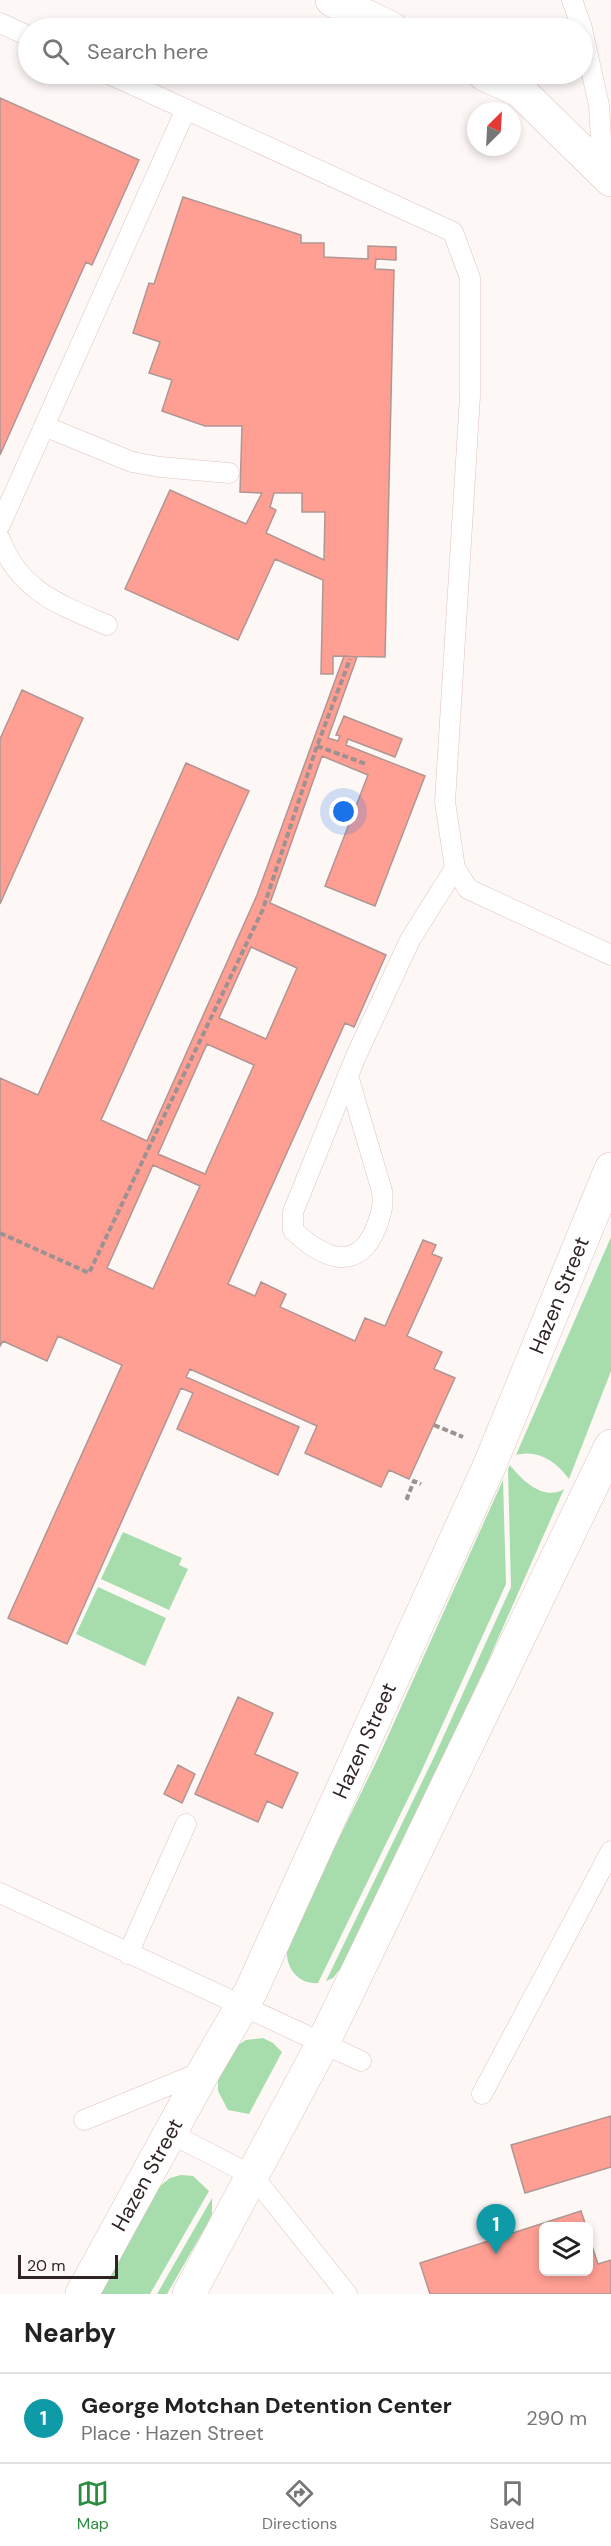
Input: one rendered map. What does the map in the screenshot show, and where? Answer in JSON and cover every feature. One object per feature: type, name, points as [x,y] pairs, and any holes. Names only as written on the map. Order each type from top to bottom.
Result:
[{"type":"street","points":[[332,0],[370,18]]},
{"type":"street","points":[[505,84],[520,91],[607,177]]},
{"type":"street","name":"Hazen Street","points":[[82,2294],[204,2071],[243,2007],[491,1462],[611,1169]]},
{"type":"street","points":[[189,2294],[323,2043],[611,1446]]},
{"type":"lane","points":[[572,0],[578,18]]},
{"type":"lane","points":[[0,23],[18,31]]},
{"type":"lane","points":[[593,75],[600,105],[607,177]]},
{"type":"lane","points":[[131,84],[453,232],[470,278],[470,396],[445,802],[455,868],[468,889],[611,955]]},
{"type":"lane","points":[[0,525],[186,109]]},
{"type":"lane","points":[[44,426],[132,462],[160,467],[229,473]]},
{"type":"lane","points":[[0,539],[5,554],[19,575],[44,597],[107,625]]},
{"type":"lane","points":[[348,1076],[382,1191],[384,1208],[364,1249],[347,1257],[329,1255],[305,1242],[294,1230],[293,1212],[348,1076],[410,940],[455,868]]},
{"type":"lane","points":[[128,1954],[186,1824]]},
{"type":"lane","points":[[482,2094],[611,1851]]},
{"type":"lane","points":[[0,1893],[361,2061]]},
{"type":"lane","points":[[84,2120],[204,2071]]},
{"type":"lane","points":[[170,2133],[253,2176],[346,2294]]},
{"type":"path","points":[[0,1233],[89,1273],[263,909],[316,746],[350,658]]},
{"type":"path","points":[[316,746],[366,764]]},
{"type":"path","points":[[434,1425],[463,1437]]},
{"type":"path","points":[[409,1499],[407,1498],[414,1481],[421,1484]]},
{"type":"green space","points":[[611,1237],[611,1371],[569,1479],[546,1458],[532,1454],[516,1455]]},
{"type":"green space","points":[[510,1465],[526,1482],[541,1491],[548,1493],[564,1489],[485,1668],[384,1883],[344,1964],[333,1978],[326,1981],[436,1753],[511,1587],[508,1469]]},
{"type":"green space","points":[[503,1480],[506,1584],[421,1772],[318,1983],[310,1983],[292,1971],[287,1958],[288,1943],[379,1756]]},
{"type":"green space","points":[[123,1532],[182,1558],[179,1565],[188,1569],[169,1610],[101,1579]]},
{"type":"green space","points":[[98,1587],[166,1618],[145,1666],[76,1634]]},
{"type":"green space","points":[[263,2038],[273,2043],[282,2052],[249,2114],[228,2110],[218,2091],[218,2077],[235,2047],[246,2040]]},
{"type":"green space","points":[[181,2175],[193,2176],[209,2191],[150,2294],[99,2294],[159,2187],[170,2178]]},
{"type":"green space","points":[[212,2198],[212,2214],[209,2221],[167,2294],[157,2294]]},
{"type":"building","points":[[0,98],[139,160],[92,265],[86,262],[0,455]]},
{"type":"building","points":[[183,197],[301,235],[301,243],[324,243],[324,257],[368,259],[368,246],[396,247],[396,260],[376,259],[375,269],[394,270],[385,657],[333,656],[333,674],[321,674],[323,580],[275,559],[238,640],[125,589],[170,490],[246,524],[262,493],[240,492],[242,426],[205,426],[162,411],[172,380],[149,373],[160,342],[133,333],[149,283],[154,284]],"holes":[[[274,493],[302,493],[302,512],[325,512],[324,560],[266,533],[276,510],[270,507]]]},
{"type":"building","points":[[344,656],[357,657],[328,738],[338,741],[340,736],[336,735],[344,716],[402,739],[395,757],[348,739],[346,745],[425,776],[375,906],[325,886],[368,775],[322,756],[270,903],[386,955],[354,1027],[345,1023],[228,1284],[255,1296],[261,1282],[286,1294],[280,1307],[355,1341],[365,1318],[385,1326],[423,1240],[436,1245],[432,1254],[442,1258],[407,1336],[442,1352],[434,1369],[455,1378],[409,1479],[389,1470],[381,1487],[305,1453],[317,1426],[190,1369],[186,1377],[299,1427],[278,1475],[177,1429],[193,1393],[181,1388],[67,1644],[8,1618],[122,1365],[58,1336],[47,1361],[3,1341],[0,1346],[0,1078],[38,1095],[186,763],[249,791],[101,1120],[147,1141],[257,895]],"holes":[[[251,947],[297,968],[266,1039],[219,1018]],[[207,1044],[254,1065],[205,1174],[158,1154]],[[153,1165],[200,1186],[153,1289],[107,1268]]]},
{"type":"building","points":[[22,690],[83,718],[0,904],[0,739]]},
{"type":"building","points":[[238,1697],[273,1713],[255,1754],[298,1773],[282,1808],[267,1801],[258,1822],[195,1794]]},
{"type":"building","points":[[178,1765],[195,1774],[182,1803],[164,1794]]},
{"type":"building","points":[[611,2116],[611,2167],[525,2193],[511,2145]]},
{"type":"building","points":[[581,2211],[585,2222],[547,2222]]},
{"type":"building","points":[[539,2225],[539,2276],[593,2276],[593,2249],[598,2264],[611,2260],[611,2294],[430,2294],[420,2263]]},
{"type":"place","name":"George Motchan Detention Center","points":[[496,2254]]}]
